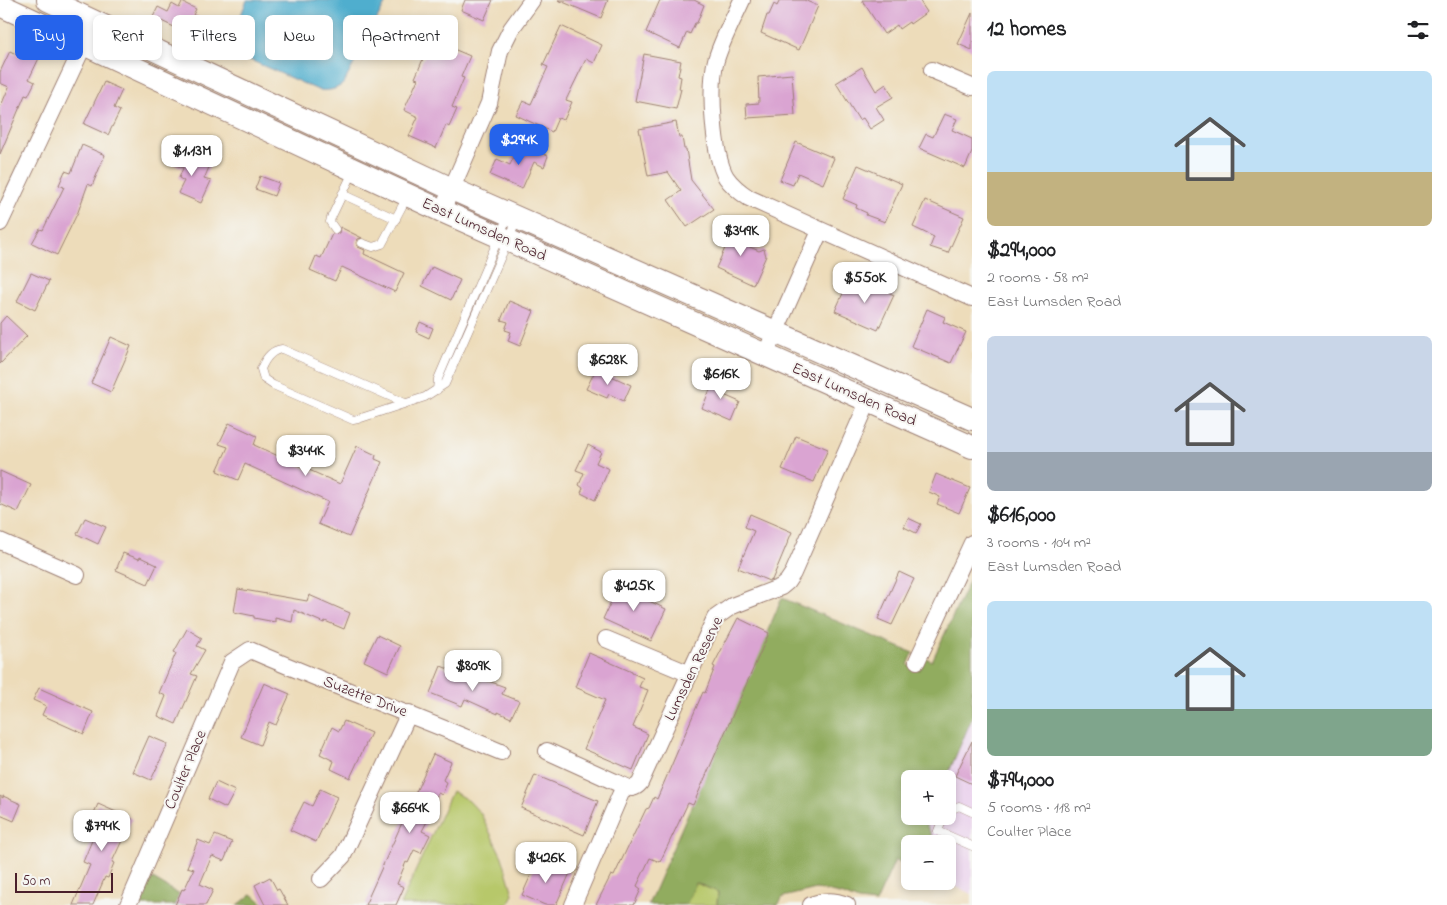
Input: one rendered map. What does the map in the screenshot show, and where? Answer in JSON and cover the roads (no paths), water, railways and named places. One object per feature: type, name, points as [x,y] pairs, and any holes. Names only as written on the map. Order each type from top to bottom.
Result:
[{"type":"main road","name":"East Lumsden Road","points":[[48,0],[93,20]]},
{"type":"main road","name":"East Lumsden Road","points":[[0,5],[351,158],[452,189],[972,419]]},
{"type":"main road","name":"East Lumsden Road","points":[[162,57],[351,158],[408,195],[972,447]]},
{"type":"street","points":[[442,211],[489,103],[500,51],[510,29],[532,0]]},
{"type":"street","points":[[742,0],[716,61],[713,80],[712,95],[717,148],[726,177],[735,188],[749,198],[972,298]]},
{"type":"street","points":[[0,222],[93,25]]},
{"type":"street","points":[[932,70],[972,87]]},
{"type":"street","points":[[765,355],[820,230]]},
{"type":"street","name":"Lumsden Reserve","points":[[624,786],[630,789],[636,788],[640,783],[716,618],[722,611],[732,606],[781,587],[794,573],[868,402]]},
{"type":"street","points":[[0,541],[77,575]]},
{"type":"street","points":[[917,661],[972,543]]},
{"type":"street","points":[[606,639],[690,674]]},
{"type":"street","name":"Suzette Drive","points":[[232,662],[250,650],[501,752]]},
{"type":"street","name":"Coulter Place","points":[[128,905],[232,662]]},
{"type":"street","points":[[321,879],[343,856],[409,714]]},
{"type":"street","points":[[547,751],[624,786],[573,905]]},
{"type":"street","points":[[811,905],[826,900],[834,900],[847,905]]},
{"type":"lane","points":[[335,229],[330,222],[342,194],[351,158]]},
{"type":"lane","points":[[342,194],[396,219]]},
{"type":"lane","points":[[362,242],[368,246],[379,246],[382,244],[408,195]]},
{"type":"lane","points":[[405,404],[282,348],[269,355],[261,369],[264,379],[273,385],[352,420],[358,420],[405,404],[437,390],[438,379],[513,216]]},
{"type":"lane","points":[[956,807],[959,806],[972,812]]},
{"type":"lane","points":[[940,825],[938,831],[972,846]]},
{"type":"water","points":[[247,0],[387,0],[379,15],[343,15],[343,60],[356,60],[344,83],[332,90],[318,90],[250,60],[255,60],[255,15],[241,15]]}]
